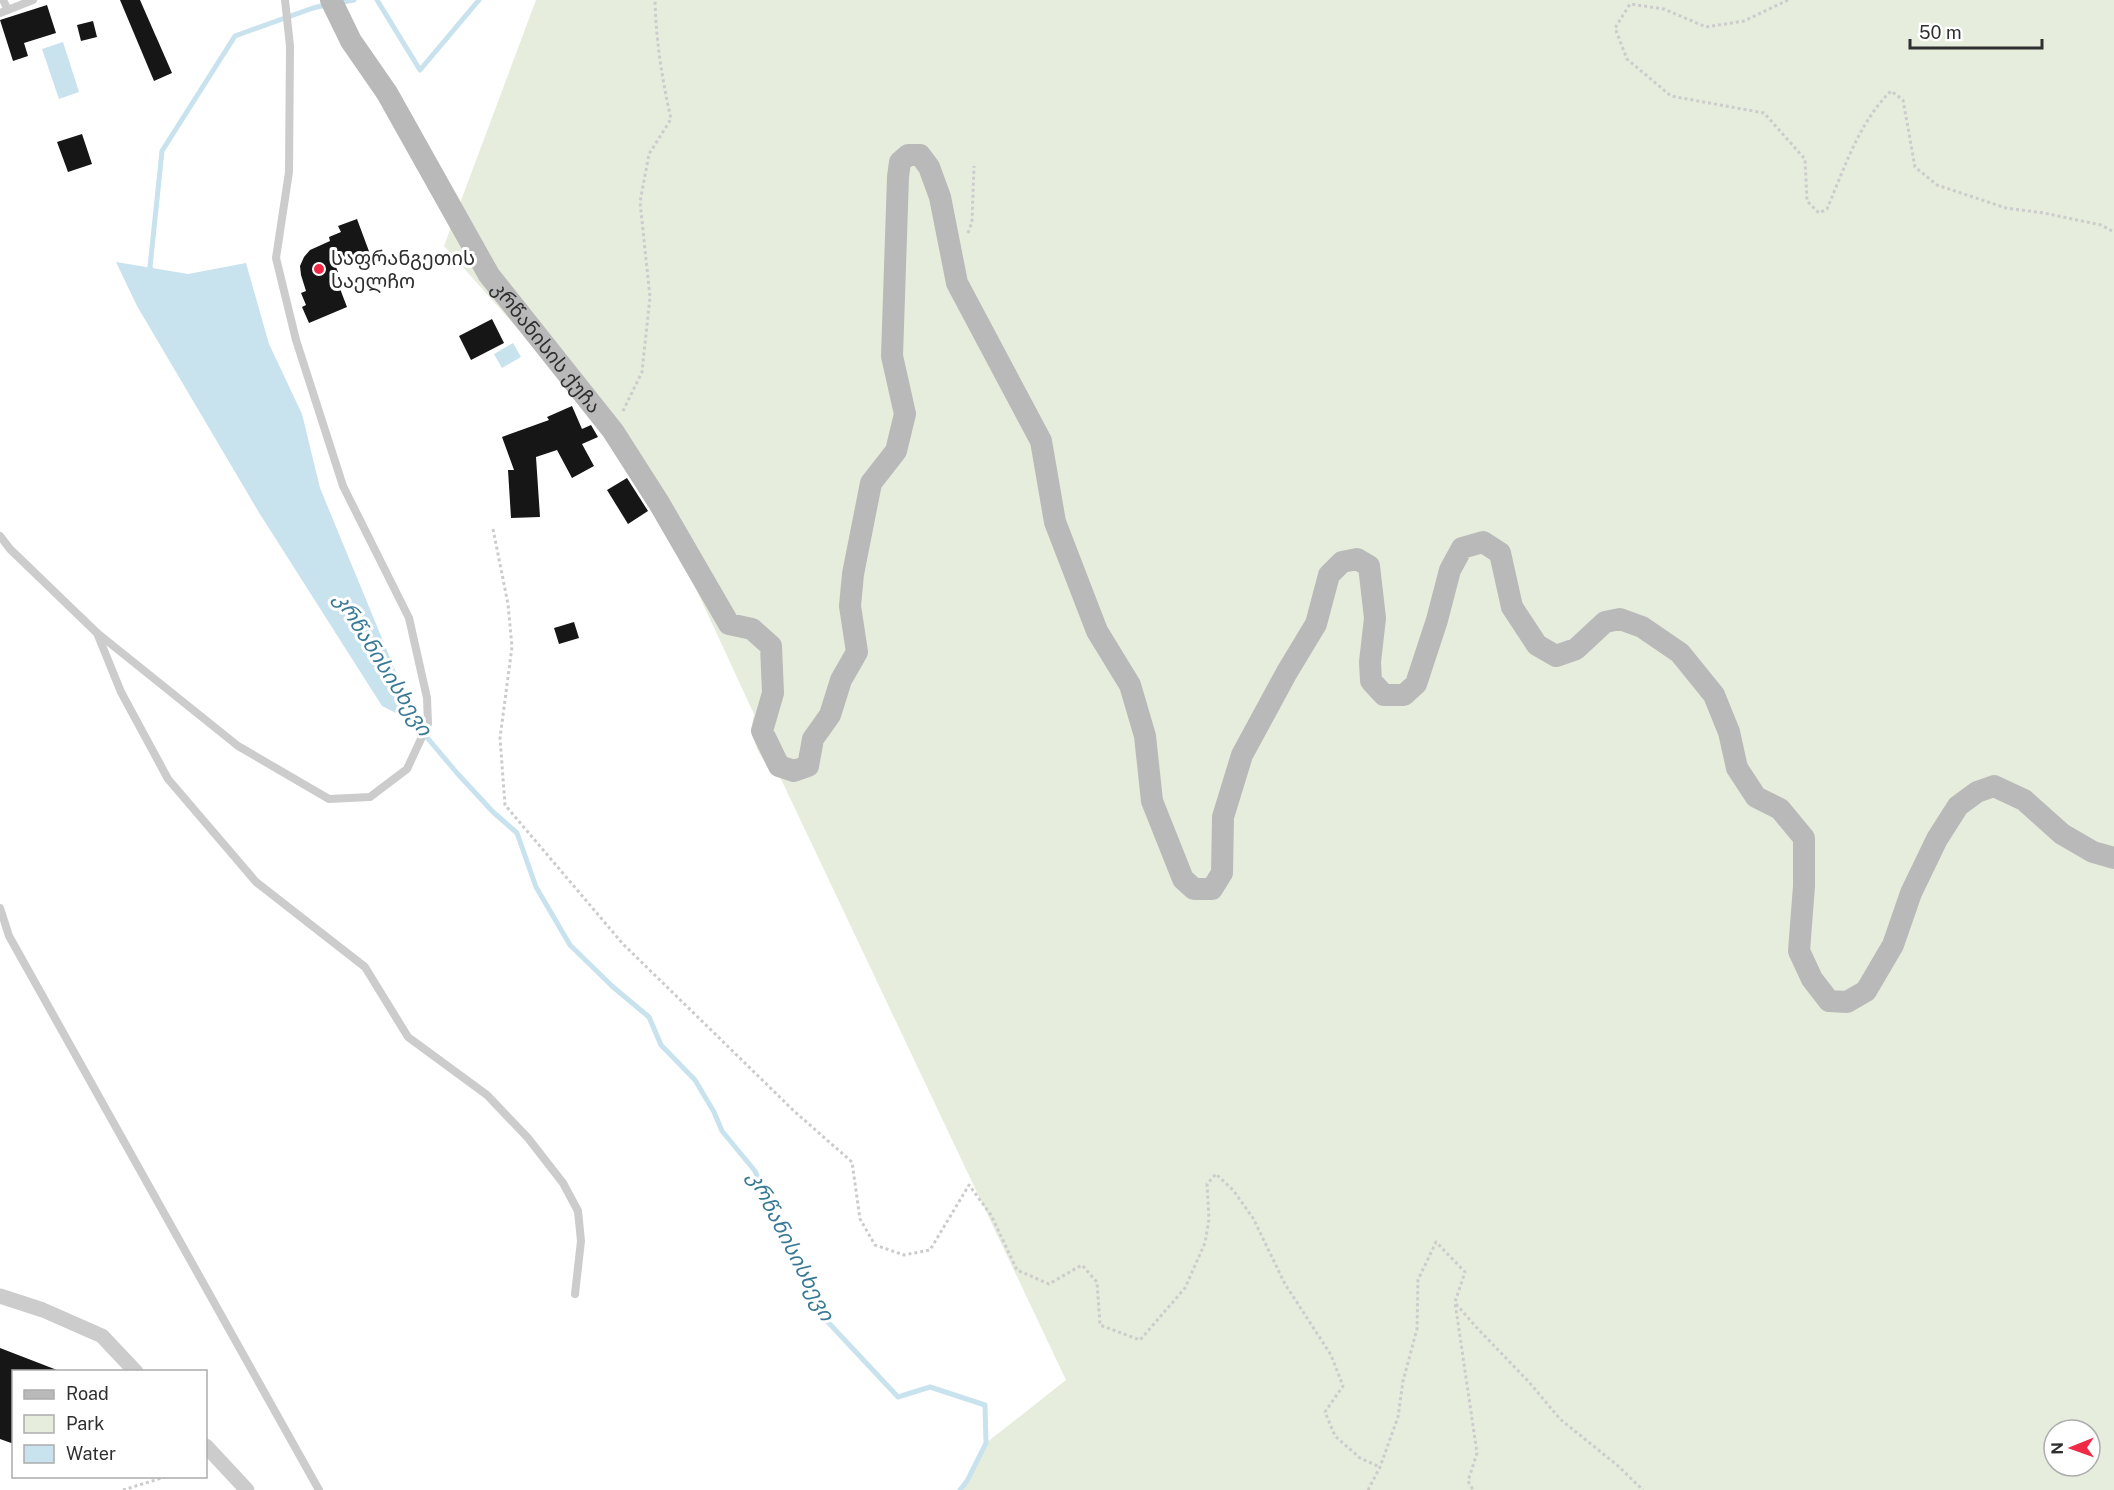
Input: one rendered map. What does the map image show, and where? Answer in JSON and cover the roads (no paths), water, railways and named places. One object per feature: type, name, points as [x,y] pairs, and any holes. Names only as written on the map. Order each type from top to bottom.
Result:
[{"type":"street","name":"კრწანისის ქუჩა","points":[[331,0],[351,40],[387,93],[489,275],[613,431],[659,503],[729,624],[752,630],[771,646],[772,693],[762,731],[779,766],[794,771],[808,766],[813,739],[830,714],[841,680],[857,652],[850,606],[871,483],[896,451],[905,414],[892,356],[898,177],[900,162],[908,155],[920,155],[929,166],[939,197],[957,283],[1041,441],[1055,522],[1097,631],[1130,685],[1145,736],[1152,801],[1183,879],[1194,889],[1212,889],[1222,873],[1223,817],[1242,755],[1316,624],[1329,575],[1342,562],[1357,559],[1369,566],[1375,618],[1370,662],[1371,681],[1384,695],[1404,695],[1416,684],[1437,620],[1450,570],[1462,549],[1483,542],[1500,553],[1512,607],[1537,645],[1556,656],[1576,649],[1605,622],[1620,619],[1642,627],[1680,653],[1714,695],[1729,732],[1737,768],[1756,797],[1780,809],[1804,838],[1804,886],[1799,951],[1812,979],[1829,1001],[1846,1002],[1866,991],[1893,945],[1911,893],[1937,839],[1958,806],[1977,792],[1994,786],[2024,800],[2062,834],[2093,852],[2114,858]]},
{"type":"street","points":[[0,1296],[43,1310],[102,1336],[135,1370]]},
{"type":"street","points":[[207,1447],[247,1490]]},
{"type":"lane","points":[[3,0],[4,11],[33,0]]},
{"type":"lane","points":[[0,536],[10,549],[96,632],[238,746],[329,799],[370,797],[407,769],[428,724],[427,698],[409,618],[343,486],[296,340],[276,258],[289,172],[290,46],[285,0]]},
{"type":"lane","points":[[96,632],[121,692],[168,779],[256,882],[365,968],[408,1037],[487,1095],[528,1138],[563,1183],[578,1211],[581,1241],[575,1294]]},
{"type":"lane","points":[[0,908],[9,936],[319,1490]]},
{"type":"water","points":[[63,42],[79,92],[59,99],[42,49]]},
{"type":"water","points":[[116,262],[188,274],[246,263],[269,344],[302,414],[320,488],[407,699],[400,715],[382,706],[258,511],[137,306]]},
{"type":"water","points":[[513,343],[521,357],[502,368],[494,354]]},
{"type":"waterway","name":"კრწანისისხევი","points":[[338,3],[354,0]]},
{"type":"waterway","name":"კრწანისისხევი","points":[[377,0],[420,70],[479,0]]},
{"type":"waterway","name":"კრწანისისხევი","points":[[153,273],[150,267],[162,151],[235,36],[326,5]]},
{"type":"waterway","name":"კრწანისისხევი","points":[[401,699],[414,722],[457,773],[493,812],[517,833],[536,887],[570,945],[613,987],[649,1017],[661,1045],[695,1080],[714,1112],[722,1131],[755,1171],[826,1320],[898,1397],[930,1387],[985,1405],[986,1443],[960,1490]]},
{"type":"place","name":"საფრანგეთის საელჩო","points":[[319,269]]}]
